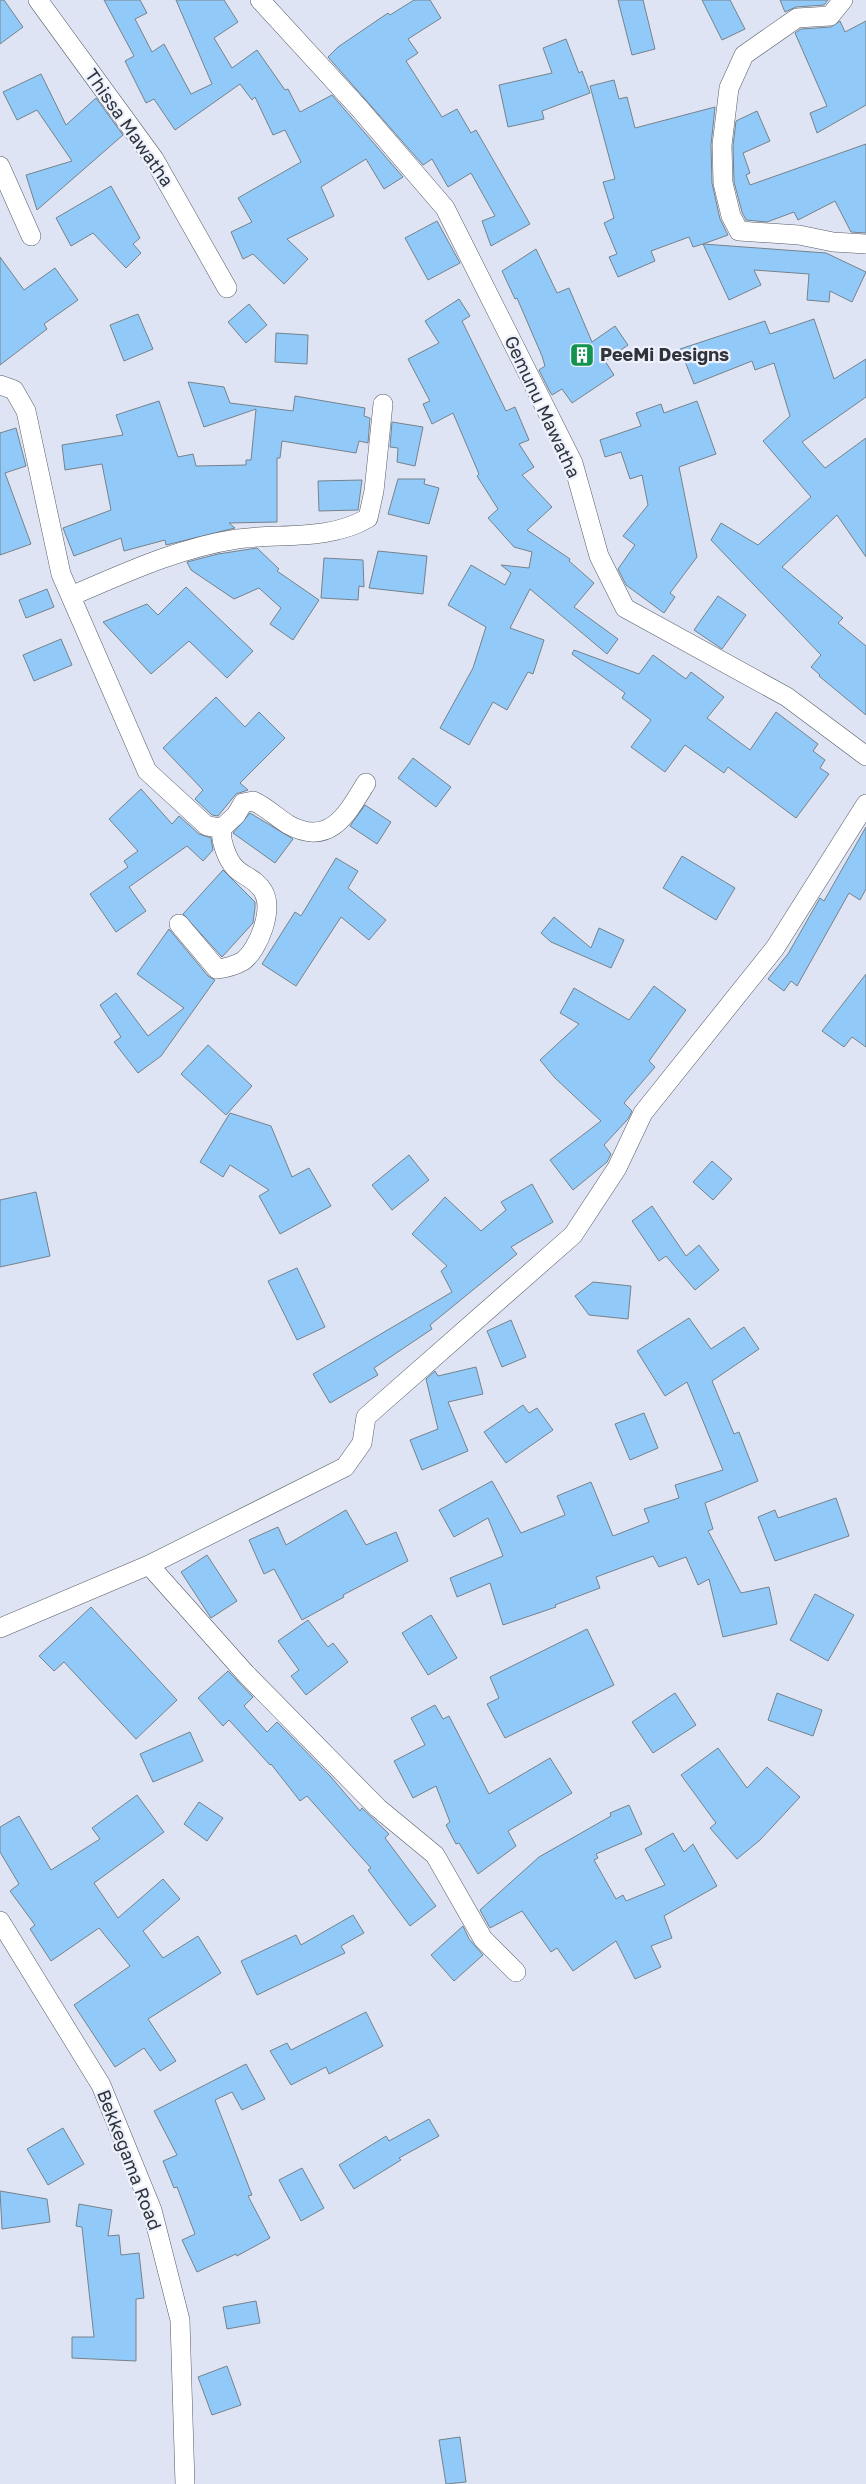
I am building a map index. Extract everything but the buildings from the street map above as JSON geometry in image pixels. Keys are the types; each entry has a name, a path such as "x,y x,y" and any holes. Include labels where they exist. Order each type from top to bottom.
{"street":[{"name":"Thissa Mawatha","path":"38,0 154,159 227,288"},
{"name":"Gemunu Mawatha","path":"260,0 359,108 446,208 573,463 600,556 625,608 787,698 866,756"},
{"path":"843,0 830,16 797,18 744,55 729,88 722,145 723,183 731,216 738,231 799,235 832,242 866,244"},
{"path":"0,166 31,236"},
{"path":"0,385 14,390 26,411 61,574 106,682 147,771 207,826 222,828"},
{"path":"71,596 165,556 190,549 237,539 337,530 368,518 374,491 384,404"},
{"path":"179,924 217,969 232,967 245,960 266,922 268,904 262,891 228,862 220,838 222,828 236,815 243,803 253,801 304,832 321,833 336,825 366,784"},
{"path":"0,1628 149,1565 346,1467 362,1443 366,1417 573,1235 617,1168 643,1113 775,948 866,804"},
{"path":"149,1565 225,1652 266,1695 378,1808 435,1855 483,1939 516,1972"},
{"name":"Bekkegama Road","path":"0,1921 101,2084 152,2210 180,2320 185,2484"}],"place":[{"name":"PeeMi Designs","path":"582,355"}]}
